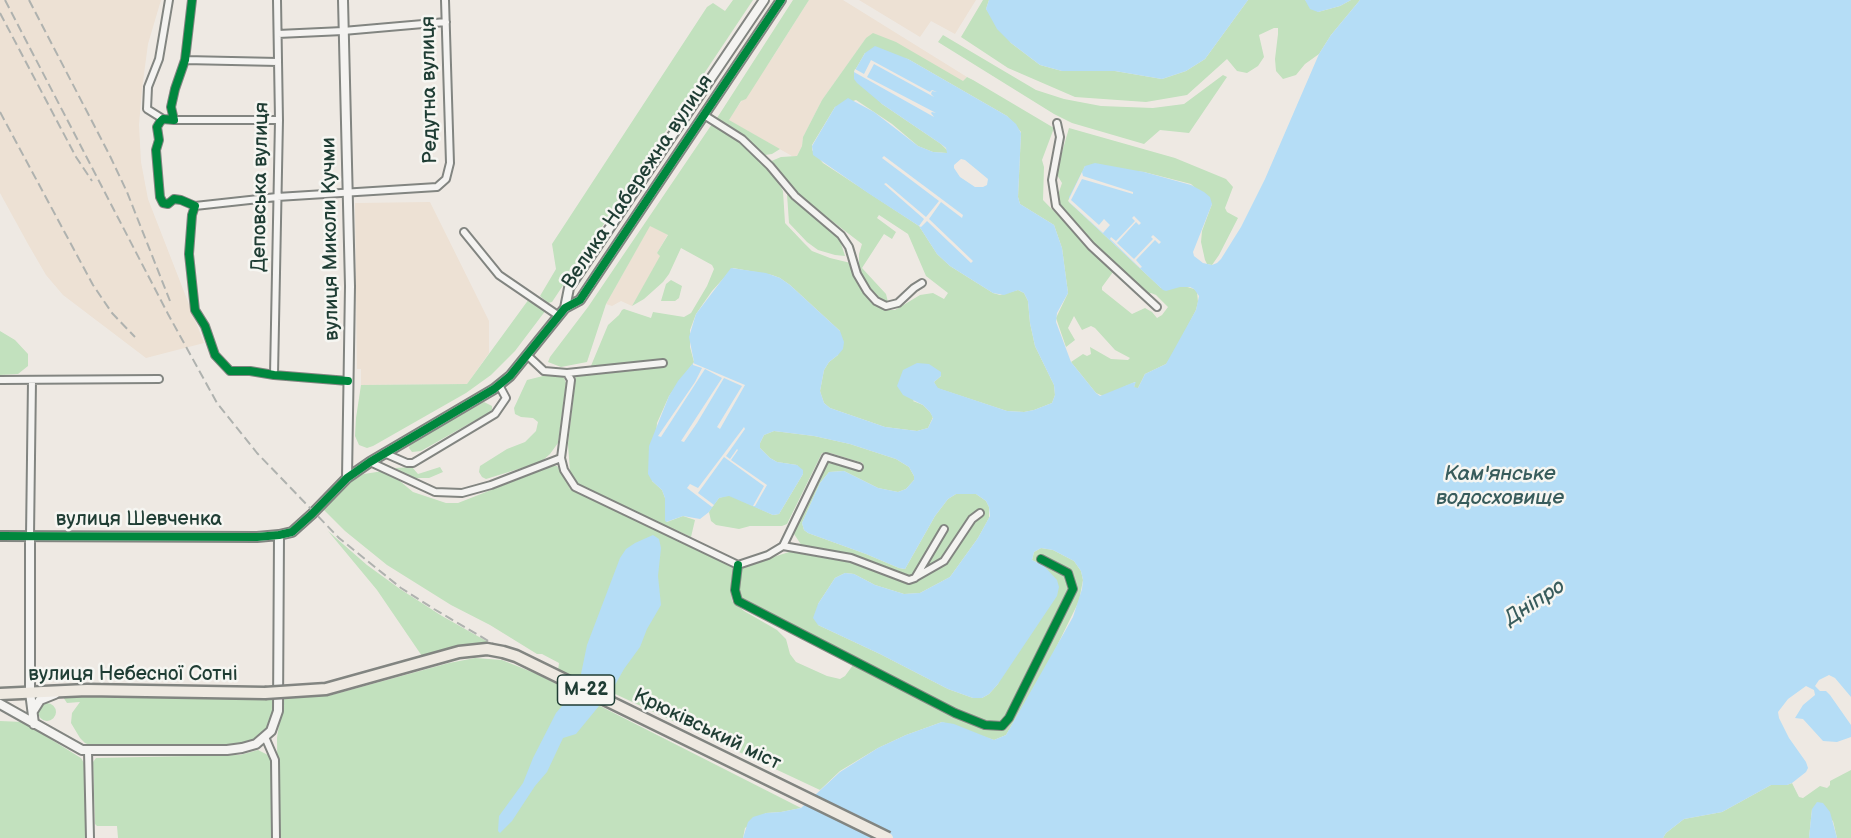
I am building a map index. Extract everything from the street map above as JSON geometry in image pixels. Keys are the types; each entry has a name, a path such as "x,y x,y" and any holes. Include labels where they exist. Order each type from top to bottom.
{"highway":[{"name":"Крюківський міст","path":"265,693 326,689 459,652 487,649 503,652 516,656 888,838"},
{"name":"вулиця Небесної Сотні","path":"0,694 142,690 265,693"}],"street":[{"path":"169,0 159,59 148,87 147,109 163,119 174,120 279,120"},
{"path":"174,120 171,107 185,60 192,0"},
{"name":"Деповська вулиця","path":"274,375 279,120 278,0"},
{"name":"вулиця Миколи Кучми","path":"343,0 348,194 347,478"},
{"name":"Редутна вулиця","path":"348,194 437,187 446,179 450,163 445,0"},
{"name":"Велика Набережна вулиця","path":"565,308 569,288 764,0"},
{"name":"Велика Набережна вулиця","path":"279,536 292,532 347,478 370,462 499,385 510,376 565,308 580,300 781,0"},
{"path":"278,34 446,22"},
{"path":"185,60 278,62"},
{"path":"705,115 742,139 770,166 795,196 841,235 849,247 857,274 876,301 886,306 898,303 922,283"},
{"path":"163,119 157,128 159,140 156,150 160,197 163,203 168,204 174,199 195,206 277,197 348,194"},
{"path":"1057,123 1060,137 1052,180 1056,206 1091,246 1157,307"},
{"path":"195,206 192,215 189,254 195,310 203,322 210,345 222,364 230,371 250,370 274,375 348,381"},
{"path":"464,232 499,275 559,316"},
{"path":"527,355 544,370 567,373 663,363"},
{"path":"567,373 571,380 561,458 564,470 575,487 738,565 768,555 783,546 826,457 860,467"},
{"path":"0,380 159,379"},
{"path":"32,380 30,692 34,724"},
{"path":"384,453 407,463 413,463 434,451 495,414 506,398 499,385"},
{"path":"370,462 435,492 462,493 491,485 561,458"},
{"path":"783,546 851,558 909,580 944,561 972,519 980,513"},
{"path":"915,578 944,529"},
{"name":"вулиця Шевченка","path":"0,536 125,538 279,536"},
{"path":"0,704 78,748 88,751 227,750 250,747 265,737 274,725 278,704 279,536"},
{"path":"738,565 735,590 738,601 955,713 985,726 1002,726 1009,718 1073,589 1068,573 1041,559"},
{"path":"33,713 40,700 64,691"},
{"path":"265,737 275,760 276,838"},
{"path":"88,751 90,838"}],"shaded area":[{"path":"0,0 161,0 148,44 142,89 139,125 141,162 148,199 204,343 146,358 63,295 46,275 0,193"},
{"path":"809,0 843,0 967,77 963,81 866,38 822,100 803,137 797,156 792,156 728,120 771,60"},
{"path":"859,0 976,0 955,34 931,21 920,37"},
{"path":"430,202 489,321 489,353 467,384 361,385 361,369 357,369 355,203"},
{"path":"650,225 668,234 657,253 661,255 646,282 632,306 621,301 612,306 606,304"}],"green space":[{"path":"733,0 753,0 552,302 548,303 540,296 556,269 552,244 707,7 713,3 725,11"},
{"path":"793,0 809,0 746,99 741,101 729,120 780,149 765,155 745,137 717,118"},
{"path":"983,0 989,0 986,9 1011,43 1040,65 1062,71 1115,71 1162,79 1186,71 1205,59 1248,0 1305,0 1318,12 1340,6 1351,0 1360,0 1331,35 1319,54 1305,64 1296,75 1283,79 1276,71 1278,28 1274,28 1259,35 1264,57 1258,66 1247,73 1237,71 1227,59 1187,95 1146,102 1075,97 1008,68 961,37"},
{"path":"873,33 896,42 963,81 967,77 973,80 1054,128 1042,160 1044,167 1043,200 1113,272 1102,290 1132,314 1145,308 1157,318 1168,307 1156,295 1149,294 1126,276 1060,205 1058,195 1062,183 1056,173 1069,128 1175,158 1226,179 1233,187 1225,208 1227,212 1238,218 1212,265 1207,264 1205,260 1201,242 1202,231 1212,204 1191,184 1144,172 1085,166 1069,202 1161,288 1184,286 1197,291 1196,310 1172,356 1166,364 1145,374 1138,388 1134,388 1135,382 1103,396 1096,393 1071,362 1083,354 1087,356 1091,354 1090,347 1111,359 1128,360 1130,358 1115,350 1095,328 1091,326 1082,330 1074,316 1068,328 1075,340 1066,347 1056,318 1068,293 1062,248 1054,225 1020,204 1018,197 1021,132 1007,116 908,59 865,53 854,72 882,104 941,144 948,151 947,153 933,152 918,146 892,124 856,100 835,107 812,145 812,150 823,163 919,226 937,254 950,266 993,293 1000,295 1018,290 1024,293 1028,301 1035,346 1054,385 1055,395 1052,403 1024,412 1007,411 937,388 934,382 941,376 941,372 913,401 923,405 933,417 928,428 917,431 885,427 830,408 824,403 820,391 824,370 829,362 838,355 840,331 780,278 733,268 712,291 696,314 690,330 690,347 694,362 669,396 657,423 652,481 662,490 665,498 665,520 667,522 683,516 695,520 691,537 577,485 570,472 568,444 576,375 588,373 608,325 622,310 651,318 653,312 684,317 691,313 707,286 714,269 712,265 681,248 663,282 644,299 632,306 660,256 657,253 668,235 650,226 606,304 587,362 561,367 548,362 712,124 739,141 757,157 777,181 783,191 785,223 812,251 859,265 862,244 802,198 769,162 781,157 797,156 803,137 822,100 866,38","holes":["879,215 908,234 926,276 948,293 944,299 933,293 920,295 895,310 890,310 886,294 862,268 884,234 892,239 896,232 877,218"]},
{"path":"943,35 1036,90 1064,99 1101,106 1153,108 1184,104 1223,75 1227,77 1189,133 1160,130 1144,144 1072,123 1054,114 938,42"},
{"path":"787,194 838,234 845,256 818,250 789,223"},
{"path":"671,280 682,286 679,298 675,301 661,301 666,284"},
{"path":"529,299 546,310 515,351 491,375 466,393 373,446 367,448 359,445 355,436 361,385 467,384"},
{"path":"0,331 15,340 28,354 28,366 18,374 0,375"},
{"path":"555,373 564,378 566,383 558,443 541,462 486,479 482,477 479,472 480,466 507,449 525,442 536,431 538,422 533,418 515,414 514,408 527,380"},
{"path":"484,402 492,406 492,410 488,413 421,451 412,452 409,448 411,441"},
{"path":"774,431 814,436 850,444 896,459 909,467 914,480 906,489 898,492 878,488 844,471 829,472 820,483 802,523 804,530 808,533 899,568 905,569 935,516 948,499 956,494 965,493 976,494 986,501 989,507 989,518 978,538 950,577 920,593 904,594 875,585 854,574 845,573 835,578 818,604 818,625 948,689 973,698 982,698 998,684 1044,566 1032,560 1034,552 1041,548 1053,550 1074,561 1081,571 1083,580 1079,601 1051,658 1006,735 994,740 942,722 878,748 840,771 820,790 611,692 558,671 559,663 542,654 537,654 490,625 451,605 387,565 345,531 322,508 346,482 364,474 383,471 395,477 413,492 446,503 458,503 557,466 562,471 570,489 668,533 732,567 732,601 744,611 777,630 786,639 790,654 796,662 827,676 840,679 856,661 744,601 738,585 745,566 800,550 802,546 794,530 825,463 842,464 860,470 863,463 830,453 822,453 787,524 782,526 750,526 739,529 716,525 711,521 709,512 712,507 719,498 729,495 773,515 779,514 803,474 797,465 777,462 760,448 764,435"},
{"path":"412,467 418,474 440,467 443,472 429,478 414,478 395,468"},
{"path":"328,531 367,565 400,589 497,647 424,659 377,590"},
{"path":"475,658 502,660 537,674 801,808 766,813 745,828 743,838 278,838 277,738 283,697 328,696"},
{"path":"94,695 273,697 273,709 269,724 263,733 239,745 94,747 80,738 71,723 72,713 80,702 67,703 63,697"},
{"path":"43,703 51,703 56,708 54,719 43,721 38,716 38,708"},
{"path":"0,721 23,722 81,758 84,763 86,838 0,838"},
{"path":"258,750 268,755 273,762 273,838 118,838 117,826 97,826 95,824 93,762 96,758 240,755"},
{"path":"1851,770 1851,838 1837,838 1833,821 1812,809 1809,838 1663,838 1684,819 1722,812 1771,785 1792,783 1799,797 1803,798 1820,786 1827,788 1830,781"}],"water":[{"path":"989,0 1248,0 1205,59 1186,71 1162,79 1115,71 1062,71 1040,65 997,29 986,9"},
{"path":"1305,0 1351,0 1340,6 1318,12 1310,9"},
{"name":"Кам'янське водосховище","path":"1360,0 1851,0 1851,697 1835,678 1829,675 1819,680 1815,686 1830,695 1851,725 1851,737 1837,742 1823,741 1803,719 1795,718 1803,705 1815,695 1814,690 1806,686 1788,699 1778,712 1789,738 1806,762 1808,768 1806,772 1792,783 1771,785 1722,812 1684,819 1663,838 743,838 748,822 753,817 801,808 840,772 878,748 906,735 942,722 954,724 994,740 1006,735 1073,617 1082,589 1081,571 1074,561 1053,550 1041,548 1034,552 1032,560 1044,566 1057,580 1059,587 1057,596 998,684 982,698 973,698 948,689 818,625 813,618 818,604 835,578 845,573 854,574 875,585 904,594 920,593 950,577 978,538 990,516 986,501 976,494 956,494 948,499 935,516 905,569 899,568 808,533 804,530 802,523 820,483 829,472 844,471 878,488 898,492 906,489 914,480 909,467 896,459 850,444 814,436 774,431 764,435 760,448 777,462 797,465 803,470 803,474 779,514 773,515 729,496 719,498 709,512 700,519 683,516 666,522 665,520 665,498 662,490 648,474 649,446 669,396 694,362 689,337 696,314 731,268 766,273 780,278 840,331 844,342 843,349 824,370 820,391 824,403 830,408 885,427 917,431 928,428 933,418 930,412 923,405 903,395 897,386 903,370 917,363 929,364 941,372 941,376 934,382 938,388 1007,411 1024,412 1052,403 1055,395 1054,385 1035,346 1028,301 1024,293 1018,290 1004,295 993,293 950,266 937,254 919,226 813,155 812,146 835,107 848,98 874,112 918,146 933,152 947,153 946,148 941,144 882,104 857,83 854,79 854,72 865,53 875,46 908,59 1007,116 1016,124 1021,133 1018,197 1020,204 1054,225 1062,248 1068,293 1057,313 1056,322 1071,362 1100,396 1136,382 1134,387 1138,388 1145,374 1166,364 1196,310 1199,296 1190,287 1163,290 1069,202 1069,197 1085,166 1095,163 1144,172 1191,185 1204,192 1210,197 1212,204 1193,252 1194,256 1203,263 1212,265 1217,263 1241,227 1265,179 1319,54 1331,35","holes":["961,159 988,179 987,185 975,187 960,177 954,165"]},
{"path":"653,535 659,539 661,548 658,576 661,605 640,647 611,692 584,683 581,674 587,645 620,558 626,549"},
{"path":"579,695 599,706 576,734 563,738 547,772 512,821 500,833 498,831 499,816 523,783 556,713 569,698"},
{"path":"1817,802 1823,803 1830,812 1837,838 1809,838 1812,809"}],"pier":[{"path":"871,60 930,92 932,90 937,92 932,91 931,94 934,97 874,64 867,77 936,113 931,113 934,117 854,72 855,69 864,74"},
{"path":"884,156 963,215 962,218 941,202 929,219 973,261 971,263 927,221 921,227 919,226 924,219 884,184 886,183 926,217 939,201 882,158"},
{"path":"1082,172 1083,176 1133,192 1133,194 1082,179 1071,200 1099,225 1104,219 1110,225 1103,233 1068,201"},
{"path":"1134,216 1141,223 1139,225 1136,222 1117,243 1134,259 1153,239 1151,237 1153,235 1161,242 1159,244 1155,240 1136,260 1142,267 1140,268 1110,239 1111,237 1116,241 1135,221 1132,218"},
{"path":"693,363 745,385 720,429 717,427 742,386 724,378 697,423 684,442 681,441 722,378 705,369 661,437 658,436 702,368"},
{"path":"744,427 745,429 726,456 730,459 737,449 731,460 767,485 753,506 764,486 724,457 698,493 714,505 712,507 687,488 690,484 698,488"}],"railway":[{"path":"5,0 168,314 217,403 257,453 339,538 401,588 502,649 890,838"},
{"path":"29,0 127,192 170,301"},
{"path":"0,13 76,157 92,181"},
{"path":"0,112 93,285 112,313 135,337"}],"cycle path":[{"path":"192,0 185,60 171,107 174,120 163,119 160,122 157,127 159,140 156,150 160,197 163,203 168,204 174,199 195,206 192,215 189,254 195,310 205,326 215,355 230,371 348,381"},
{"path":"0,536 257,537 292,532 347,478 494,389 510,376 565,308 580,300 781,0"},
{"path":"738,565 735,590 738,601 955,713 985,725 1002,726 1009,718 1073,589 1068,573 1041,559"}],"water label":[{"name":"Дніпро","path":"1535,603"}]}
